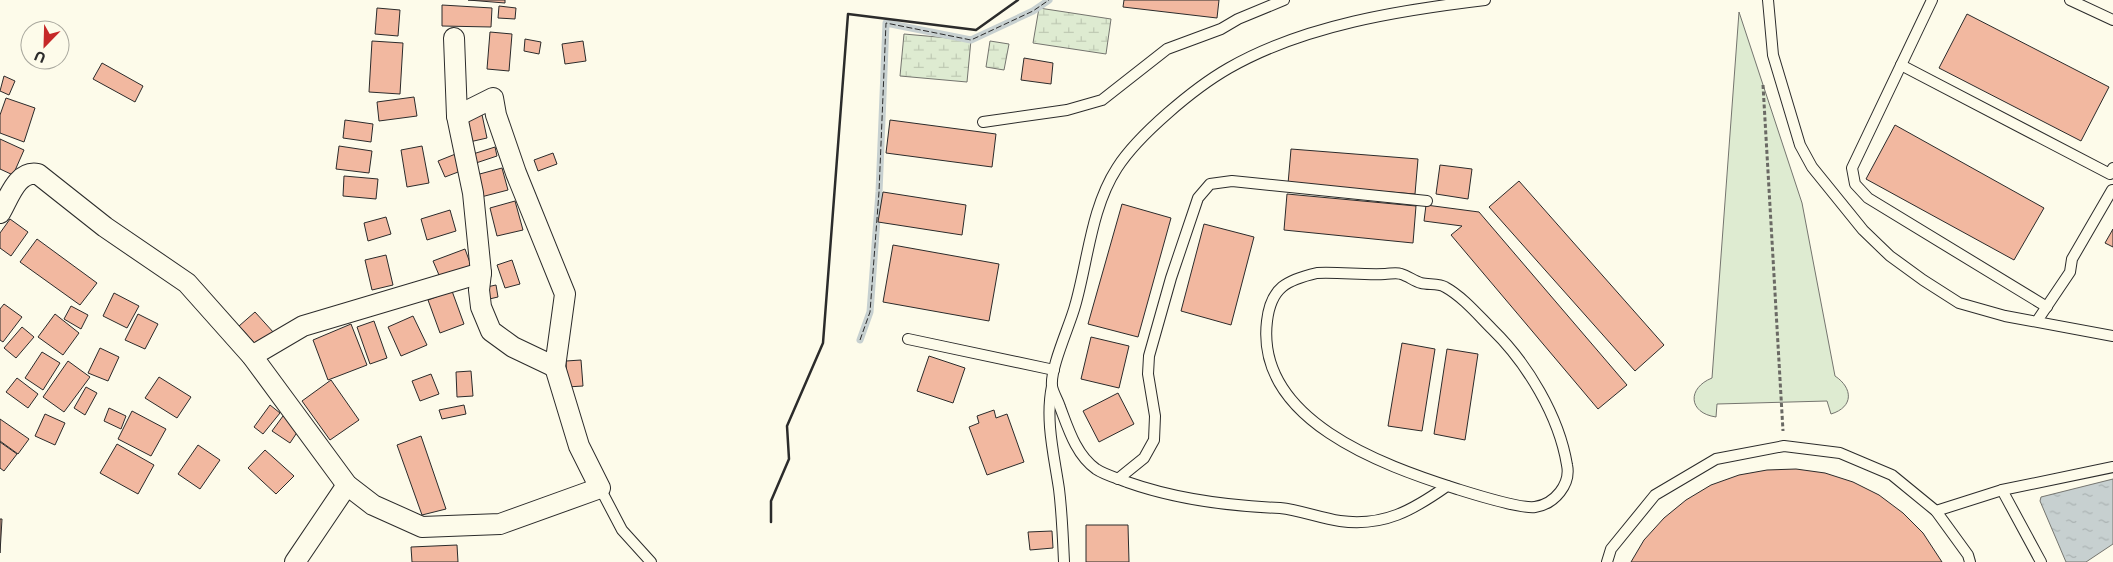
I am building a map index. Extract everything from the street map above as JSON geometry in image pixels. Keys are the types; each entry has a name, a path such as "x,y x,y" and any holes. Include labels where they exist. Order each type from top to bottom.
{"street":[{"path":"454,38 457,116 473,193 481,273 479,290 481,308 491,331 513,348 555,367"},
{"path":"0,213 20,178 31,173 38,174 105,227 187,283 252,356 347,485 373,505 422,527 500,524 600,488 578,446 555,367 565,294 516,173 496,115 493,98 457,116"},
{"path":"252,356 303,326 481,273"},
{"path":"295,562 347,485"}],"lane":[{"path":"983,122 1067,110 1102,100 1167,48 1221,29 1238,19 1284,0"},
{"path":"1064,562 1061,502 1050,426 1049,402 1054,370 1075,306 1093,230 1106,190 1116,169 1134,145 1193,94 1228,69 1264,51 1318,32 1371,17 1450,2 1485,0"},
{"path":"1768,0 1773,55 1800,145 1812,167 1863,230 1890,256 1959,303 1971,308 2113,336"},
{"path":"1932,0 1852,168 1855,184 1868,198 2047,308"},
{"path":"2070,0 2113,20"},
{"path":"1901,65 2110,174 2113,168"},
{"path":"1118,479 1144,458 1154,440 1155,416 1148,374 1149,356 1198,198 1210,184 1232,181 1427,201"},
{"path":"2037,321 2070,272 2072,259 2112,190"},
{"path":"1317,273 1399,273 1420,282 1443,285 1486,323 1508,346 1537,386 1546,405 1566,456 1567,482 1562,490 1550,501 1534,507 1498,500 1447,486 1375,459 1345,443 1314,423 1290,396 1275,374 1266,349 1268,313 1272,300 1280,288 1294,278 1317,273"},
{"path":"908,339 1054,370"},
{"path":"1052,385 1075,442 1084,457 1096,469 1146,489 1241,507 1285,509 1339,521 1364,522 1384,520 1417,507 1447,486"},
{"path":"1607,562 1611,549 1655,495 1716,459 1784,446 1840,453 1892,475 1936,511 1968,555 1970,562"},
{"path":"1936,511 2002,490 2113,467"},
{"path":"600,488 622,530 651,562"},
{"path":"2002,490 2040,562"}],"path":[{"path":"1763,79 1784,446"}],"green space":[{"path":"1039,8 1111,19 1106,54 1033,43"},
{"path":"1739,12 1802,203 1835,376 1848,391 1847,402 1844,407 1831,414 1827,401 1717,404 1716,417 1700,411 1694,400 1698,388 1712,378"},
{"path":"904,34 971,40 967,82 900,76"},
{"path":"990,41 1009,44 1004,70 986,67"}],"water":[{"path":"2113,479 2113,544 2086,562 2066,562 2040,501 2041,497"}],"building":[{"path":"468,0 505,0 505,3"},
{"path":"1124,0 1219,0 1217,18 1123,7"},
{"path":"442,5 492,8 491,27 442,26"},
{"path":"499,6 516,8 515,19 498,18"},
{"path":"377,8 400,10 398,36 375,34"},
{"path":"1967,14 2109,87 2081,141 1939,68"},
{"path":"490,32 512,34 509,71 487,69"},
{"path":"525,39 541,42 539,54 524,51"},
{"path":"372,41 403,43 400,94 369,92"},
{"path":"583,41 586,61 565,64 562,44"},
{"path":"1024,58 1053,63 1051,84 1021,80"},
{"path":"102,63 143,86 135,102 93,79"},
{"path":"4,76 15,81 9,95 0,91"},
{"path":"414,97 417,116 379,121 377,102"},
{"path":"6,98 35,108 24,142 0,133 0,115"},
{"path":"481,110 487,138 465,143 459,115"},
{"path":"345,120 373,124 371,142 343,138"},
{"path":"890,120 996,134 992,167 886,153"},
{"path":"1895,125 2044,208 2014,260 1866,179"},
{"path":"0,139 24,150 13,175 0,169"},
{"path":"339,146 372,151 369,173 336,169"},
{"path":"422,146 429,183 407,187 401,150"},
{"path":"495,147 497,156 476,163 473,154"},
{"path":"1291,149 1418,159 1415,194 1288,184"},
{"path":"458,153 466,169 445,177 438,161"},
{"path":"553,153 557,164 538,171 534,160"},
{"path":"1440,165 1472,169 1468,199 1436,194"},
{"path":"502,168 508,190 481,197 476,175"},
{"path":"344,176 378,179 376,199 343,196"},
{"path":"1519,181 1664,345 1635,371 1489,207"},
{"path":"883,192 966,205 962,235 878,222"},
{"path":"1287,194 1416,206 1413,243 1284,230"},
{"path":"515,201 523,230 497,236 490,208"},
{"path":"1122,204 1171,218 1138,337 1088,324"},
{"path":"1426,205 1479,212 1627,385 1598,409 1451,235 1462,226 1424,221"},
{"path":"450,210 456,231 427,240 421,219"},
{"path":"386,217 391,234 368,241 364,223"},
{"path":"10,219 28,232 11,256 0,248 0,233"},
{"path":"1204,224 1254,237 1231,325 1181,311"},
{"path":"2113,229 2113,247 2105,243"},
{"path":"37,239 97,283 80,305 20,262"},
{"path":"893,245 999,264 989,321 883,302"},
{"path":"465,249 473,271 442,282 433,261"},
{"path":"386,255 393,285 372,290 365,260"},
{"path":"512,260 520,284 505,288 497,265"},
{"path":"496,285 498,297 485,300 482,288"},
{"path":"452,291 464,324 440,333 428,300"},
{"path":"114,293 139,306 127,328 103,316"},
{"path":"4,304 22,317 3,342 0,340 0,309"},
{"path":"71,306 88,315 81,329 64,319"},
{"path":"255,312 274,333 258,347 239,326"},
{"path":"55,314 79,333 63,355 38,337"},
{"path":"138,314 158,324 145,349 125,340"},
{"path":"413,316 427,345 401,356 388,327"},
{"path":"374,321 387,358 370,364 357,327"},
{"path":"351,324 367,365 328,380 313,340"},
{"path":"22,327 34,337 16,358 4,348"},
{"path":"1091,337 1129,346 1119,388 1081,379"},
{"path":"1402,343 1435,349 1422,431 1388,426"},
{"path":"100,348 119,357 108,381 88,373"},
{"path":"1447,349 1478,354 1465,440 1434,434"},
{"path":"42,352 60,363 43,390 25,378"},
{"path":"929,356 965,368 953,403 917,391"},
{"path":"581,360 583,386 567,387 566,361"},
{"path":"68,361 90,377 64,412 43,397"},
{"path":"471,371 473,396 457,397 456,372"},
{"path":"431,374 439,394 420,401 412,381"},
{"path":"159,377 191,397 177,418 145,398"},
{"path":"17,378 38,394 28,408 6,392"},
{"path":"331,380 359,420 330,440 302,401"},
{"path":"86,387 97,393 85,415 74,408"},
{"path":"1118,393 1134,424 1099,442 1083,411"},
{"path":"270,405 280,413 263,434 254,427"},
{"path":"464,405 466,414 442,419 439,410"},
{"path":"109,408 126,416 121,429 104,421"},
{"path":"994,410 996,418 1007,414 1024,462 987,475 969,427 979,423 977,416"},
{"path":"132,411 166,429 151,456 118,439"},
{"path":"45,414 65,423 55,445 35,436"},
{"path":"283,416 300,428 290,443 272,431"},
{"path":"0,419 29,439 18,454 0,441"},
{"path":"421,436 446,509 422,515 397,445"},
{"path":"0,442 17,454 4,471 0,468"},
{"path":"117,444 154,465 138,494 100,473"},
{"path":"198,445 220,460 200,489 178,474"},
{"path":"265,450 294,476 276,494 248,468"},
{"path":"1796,469 1825,473 1853,482 1879,495 1903,513 1923,533 1942,562 1631,562 1644,540 1664,518 1686,500 1711,485 1739,475 1767,470"},
{"path":"0,519 2,519 0,553"},
{"path":"1086,525 1128,525 1129,562 1086,562"},
{"path":"1052,531 1053,548 1030,550 1028,532"},
{"path":"457,545 458,562 412,562 411,547"}],"waterway":[{"path":"860,340 870,312 879,192 886,23 971,40 1033,11 1049,0"}],"fence":[{"path":"860,340 870,312 879,192 886,23 971,40 1033,11 1049,0"}],"wall":[{"path":"771,522 771,501 789,459 787,426 823,343 848,14 976,30 1018,0"}]}
